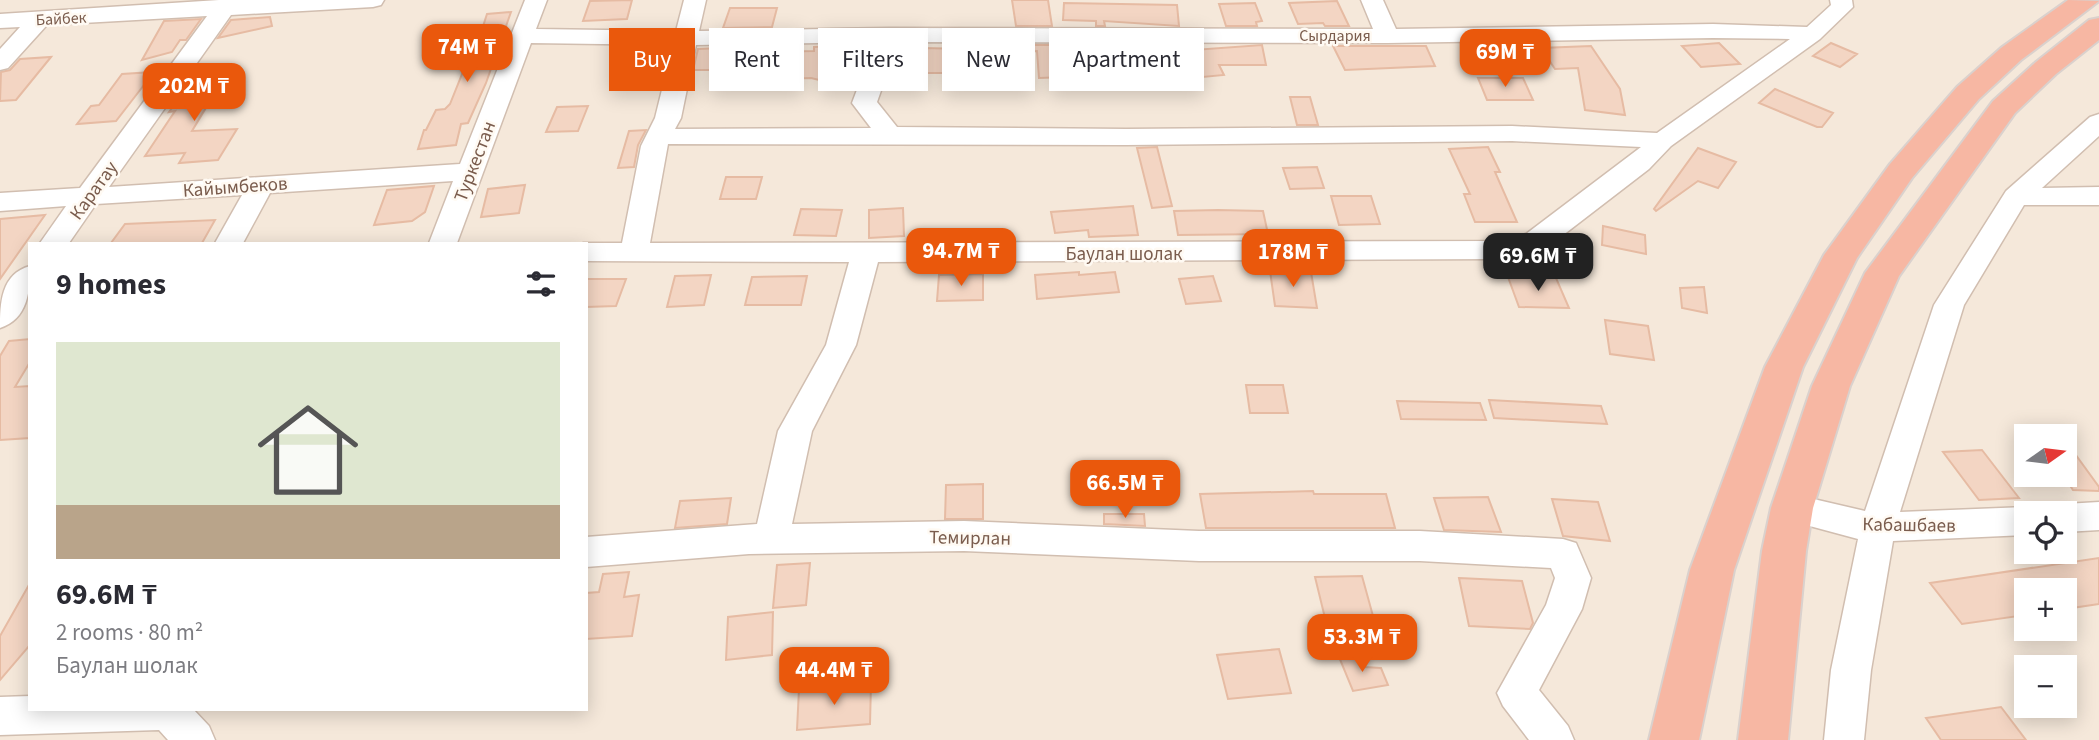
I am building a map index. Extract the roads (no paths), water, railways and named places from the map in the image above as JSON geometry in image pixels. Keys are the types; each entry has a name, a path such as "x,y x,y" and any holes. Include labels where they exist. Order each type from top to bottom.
{"highway":[{"path":"1674,740 1716,557 1784,367 1841,255 1901,171 1968,93 2011,54 2086,0"},
{"path":"1763,740 1784,551 1792,508 1830,386 1883,273 2004,107 2046,68 2099,26"}],"street":[{"name":"Байбек","path":"0,21 227,4 373,0"},
{"name":"Туркестан","path":"443,242 536,0"},
{"path":"689,28 695,0"},
{"path":"1372,0 1387,36"},
{"path":"659,135 721,138 890,135 1109,137 1490,134 1617,136 1662,141 1812,34 1842,7 1841,0"},
{"name":"Каратау","path":"55,242 227,4"},
{"path":"0,63 40,19"},
{"name":"Сырдария","path":"928,35 1387,36 1713,31 1812,34"},
{"name":"Сырдария","path":"522,36 609,37"},
{"name":"Сырдария","path":"695,38 818,36"},
{"path":"634,252 654,146 668,118 674,91"},
{"path":"868,91 864,103 890,135"},
{"path":"1844,740 1851,670 1878,526 1949,305 2016,197 2099,122"},
{"name":"Баулан шолак","path":"588,252 1496,250 1535,242 1640,163 1662,141"},
{"name":"Кайымбеков","path":"0,202 469,172"},
{"path":"230,242 262,184"},
{"path":"2016,197 2099,196"},
{"path":"771,540 794,431 841,345 866,252"},
{"path":"0,317 28,279"},
{"name":"Кабашбаев","path":"1792,508 1866,526 1923,527 2014,522"},
{"path":"2077,517 2099,516"},
{"name":"Темирлан","path":"588,552 771,540 964,536 1199,546 1420,546 1563,554 1573,578 1563,609 1517,693 1555,740"},
{"path":"0,716 141,711"},
{"path":"170,711 195,740"}]}
